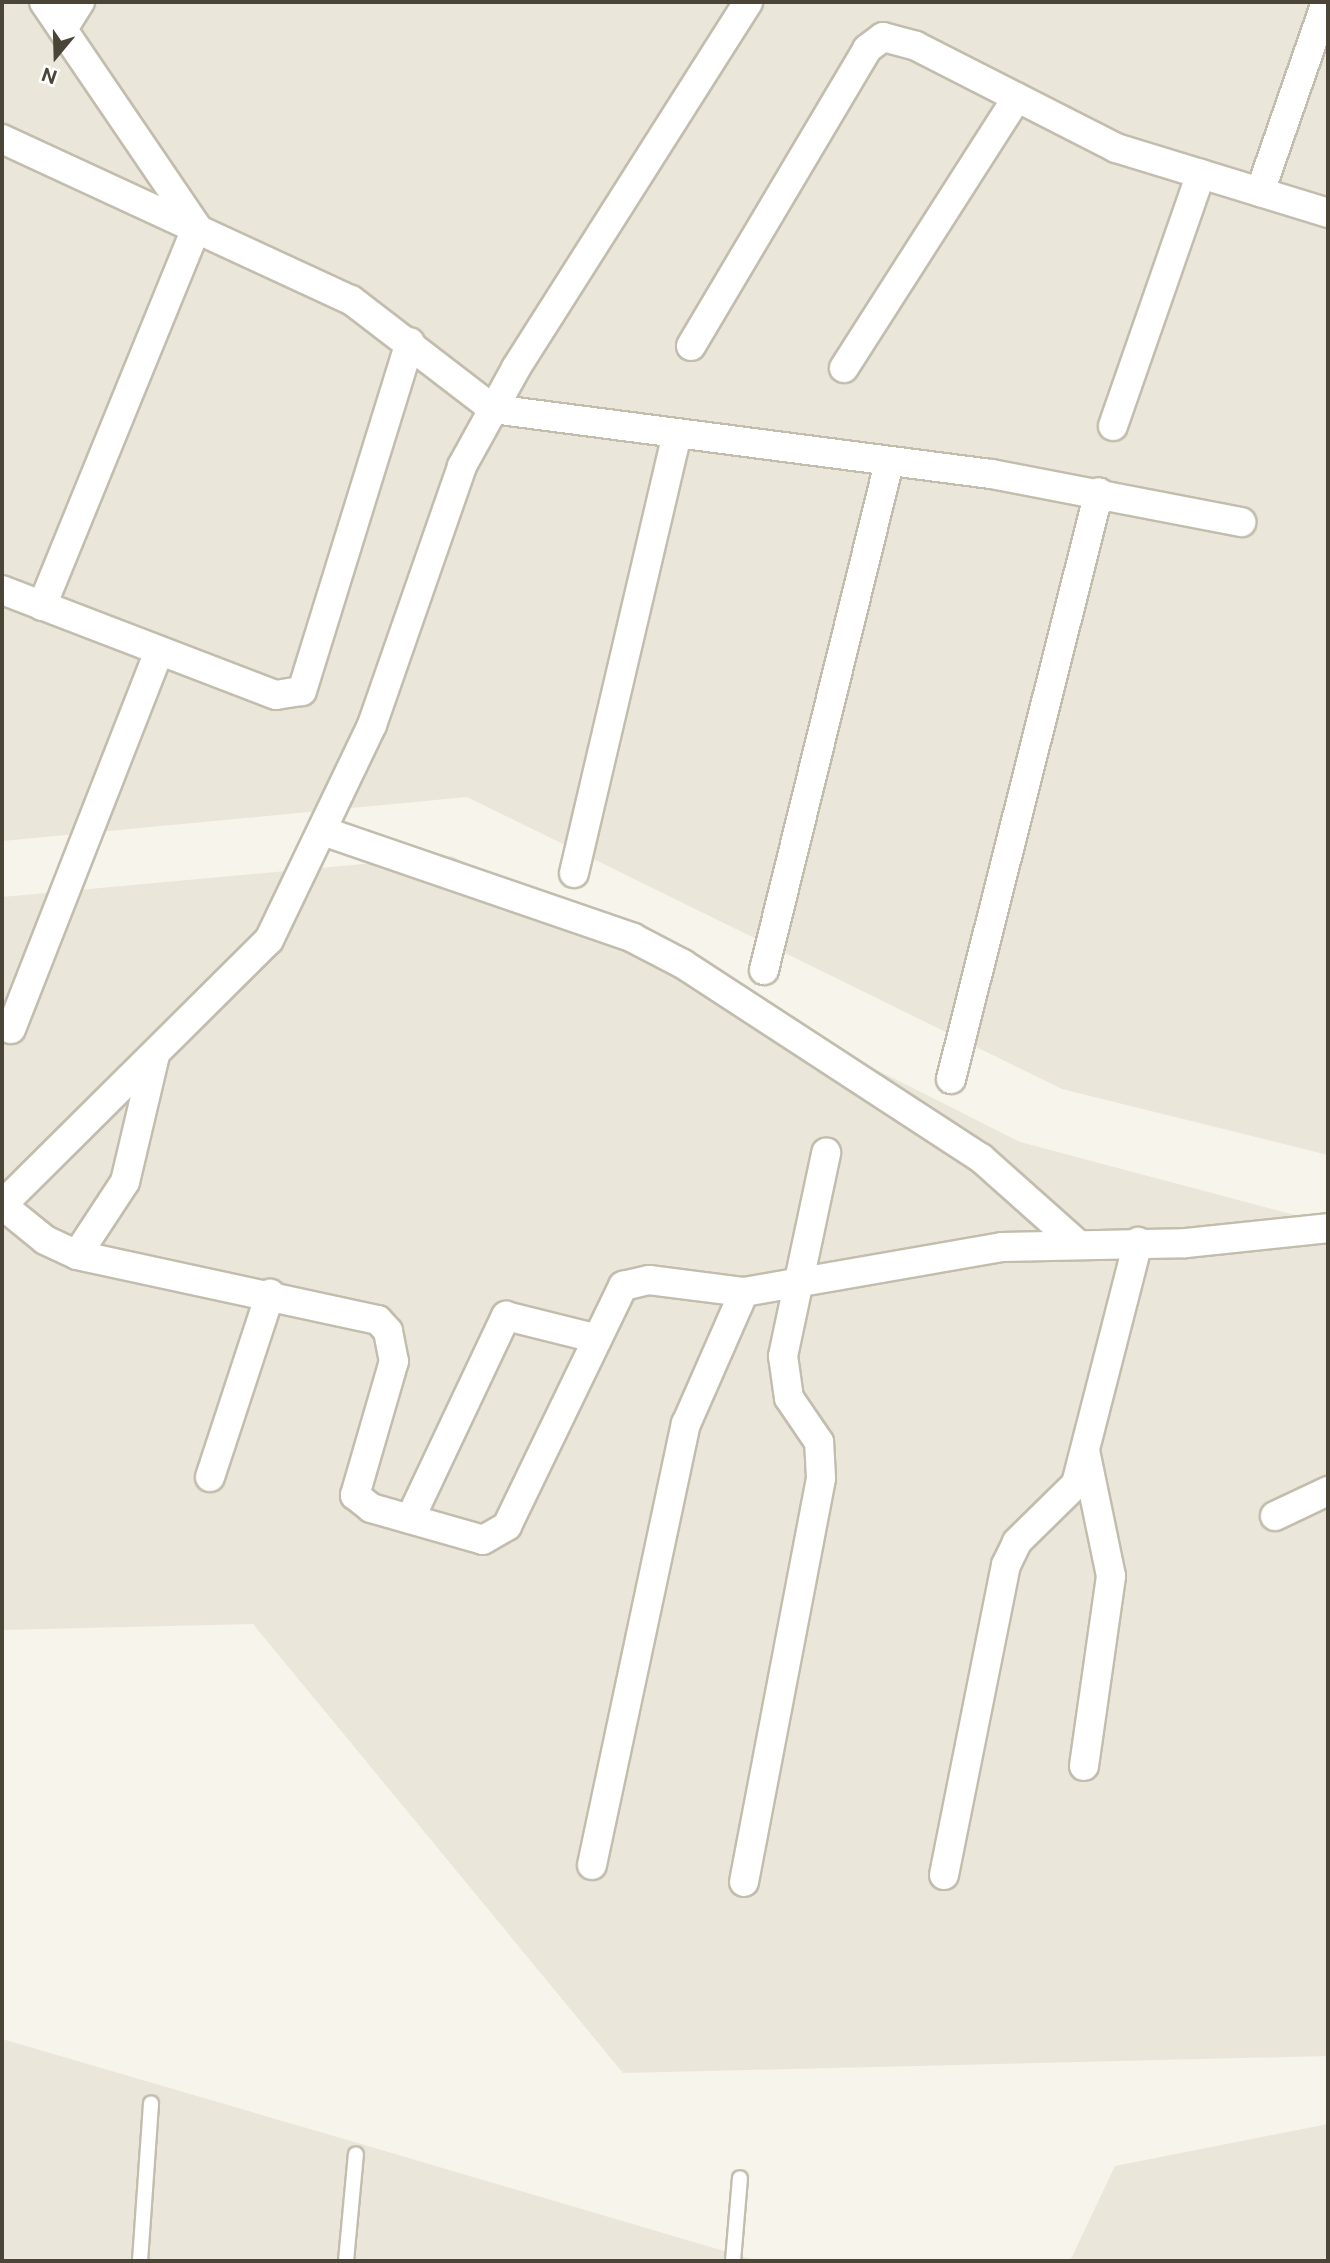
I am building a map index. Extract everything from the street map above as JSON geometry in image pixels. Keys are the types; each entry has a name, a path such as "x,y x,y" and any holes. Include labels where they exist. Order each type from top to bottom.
{"street":[{"path":"44,2 197,227"},
{"path":"63,29 80,2"},
{"path":"748,2 494,409 462,466 372,725 269,940 155,1055 31,1169 2,1205 45,1240 77,1255 366,1312 388,1331 394,1361 355,1495 371,1508 483,1540 499,1535 614,1297 634,1282 744,1292 797,1281 1074,1241 1138,1242 1328,1228"},
{"path":"1260,192 1326,2"},
{"path":"691,346 867,48 883,37 900,39 1116,148 1328,213"},
{"path":"844,368 1017,98"},
{"path":"2,139 351,300 410,342 494,409 1099,492 1241,522"},
{"path":"1113,426 1201,174"},
{"path":"42,606 197,227"},
{"path":"2,590 276,695 302,691 410,342"},
{"path":"575,873 677,433"},
{"path":"764,970 889,463"},
{"path":"951,1079 1099,492"},
{"path":"11,1029 159,651"},
{"path":"323,831 633,939 683,964 981,1158 1074,1241"},
{"path":"77,1255 125,1182 155,1055"},
{"path":"744,1882 821,1478 819,1442 784,1380 797,1281 826,1153"},
{"path":"944,1874 1006,1564 1017,1542 1076,1484 1138,1242"},
{"path":"593,1864 686,1424 744,1292"},
{"path":"210,1477 270,1294"},
{"path":"410,1519 506,1316 594,1338"},
{"path":"1084,1766 1111,1576 1085,1450"},
{"path":"1275,1516 1328,1491"}],"lane":[{"path":"140,2261 151,2103"},
{"path":"346,2261 356,2154"},
{"path":"733,2261 740,2178"}],"shaded area":[{"path":"2,2 1328,2 1328,1155 1062,1089 467,797 2,841"},
{"path":"452,856 1020,1142 1328,1224 1328,2056 623,2073 253,1624 2,1630 2,897"},
{"path":"2,2039 351,2141 758,2261 2,2261"},
{"path":"1328,2124 1328,2261 1070,2261 1115,2166"}]}
